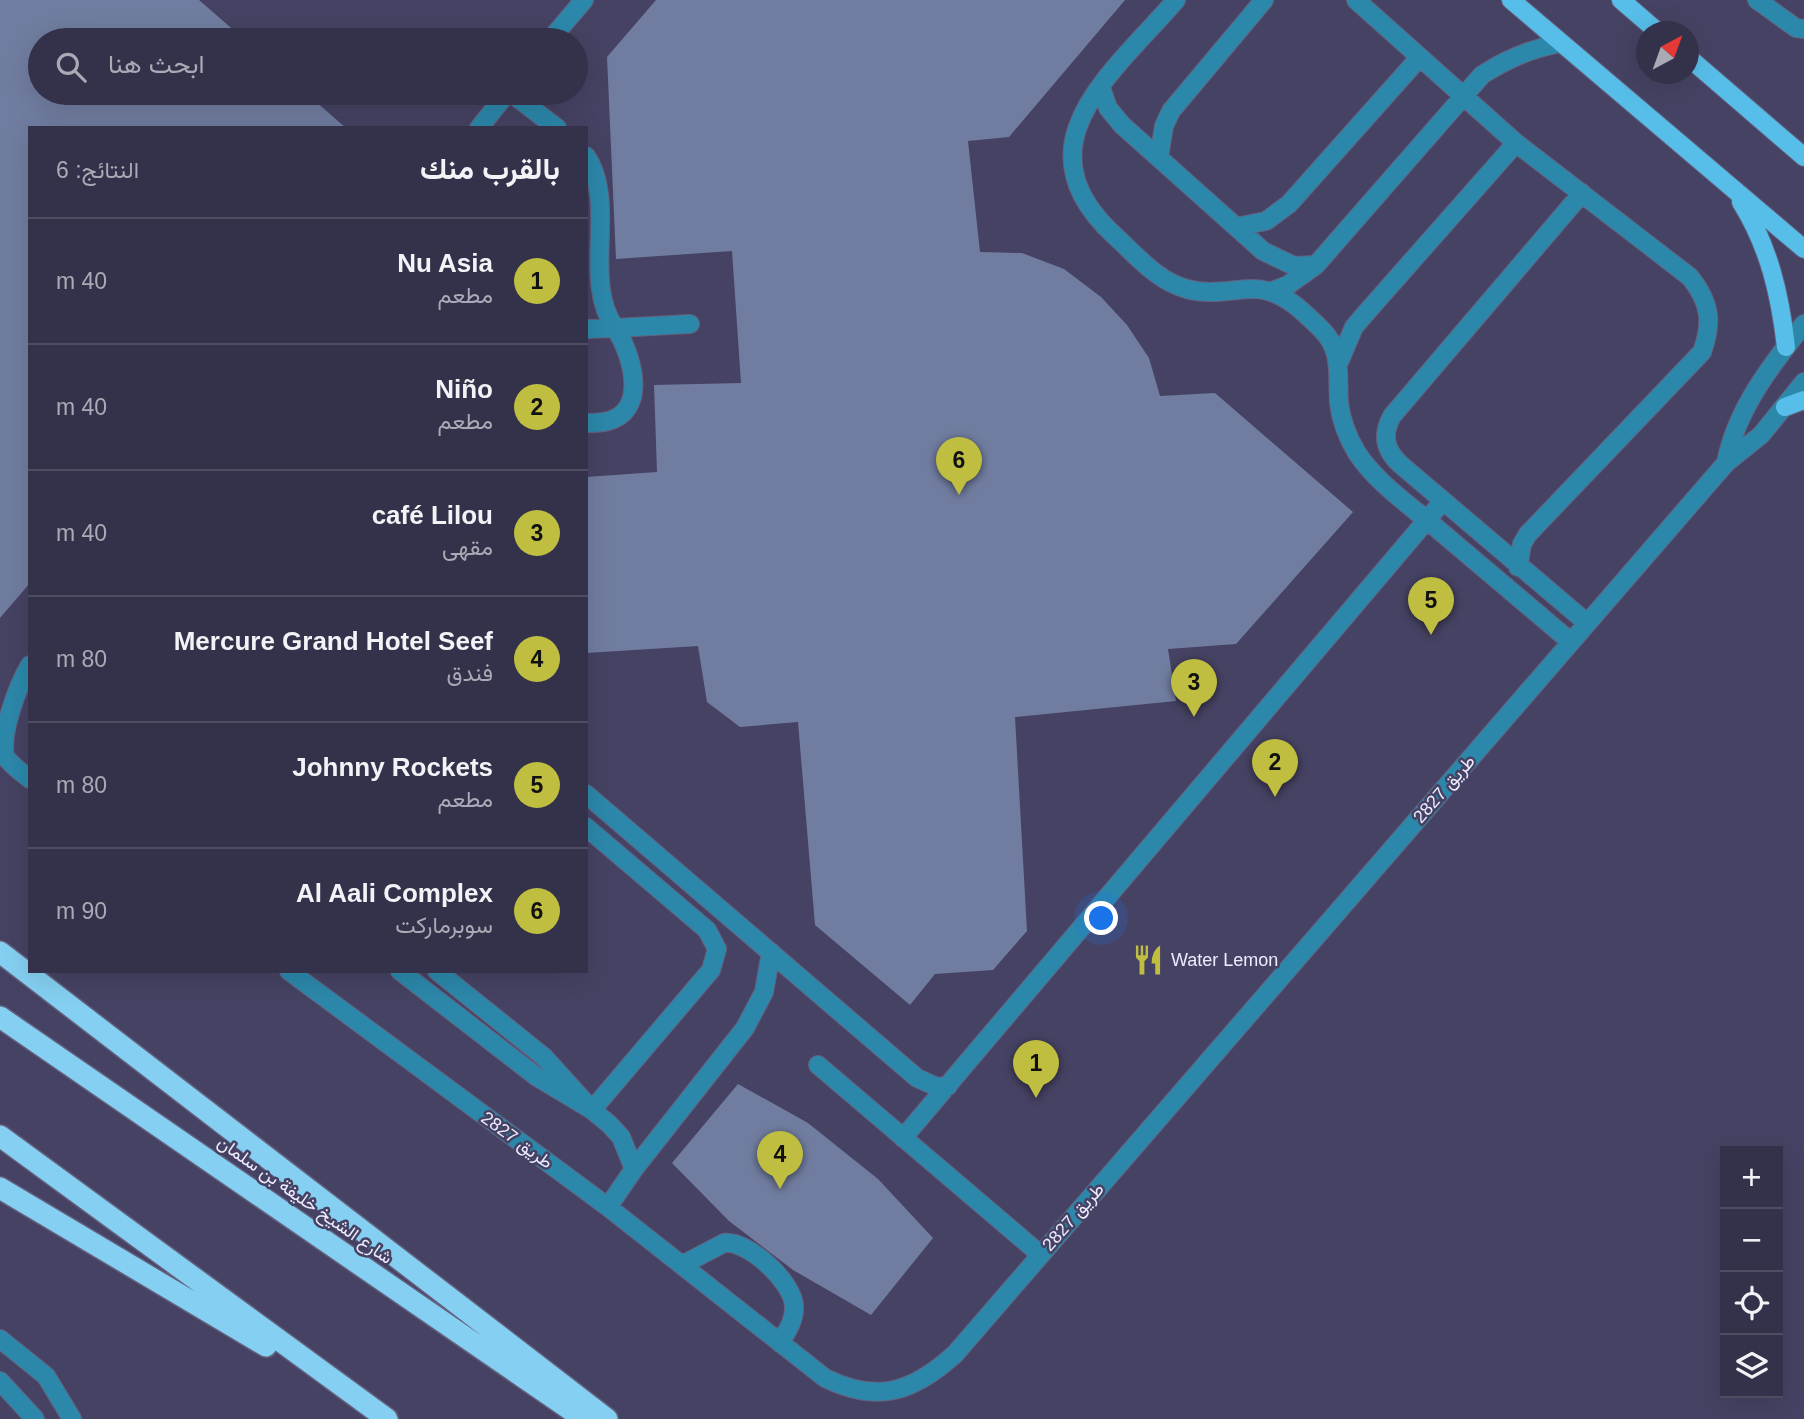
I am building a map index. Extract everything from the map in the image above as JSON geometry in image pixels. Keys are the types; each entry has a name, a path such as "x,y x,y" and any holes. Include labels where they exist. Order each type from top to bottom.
{"highway":[{"path":"0,952 607,1419"},
{"name":"شارع الشيخ خليفة بن سلمان","path":"0,1017 584,1419"},
{"path":"0,1136 381,1414"},
{"path":"0,1188 381,1414"}],"main road":[{"path":"1511,0 1804,248"},
{"path":"1621,0 1645,21"},
{"path":"1699,66 1804,157"},
{"path":"1730,184 1753,221 1770,261 1781,303 1786,346"},
{"path":"1785,407 1804,400"}],"street":[{"path":"560,28 584,0"},
{"path":"1175,0 1082,111 1074,140 1073,177 1088,210 1154,273 1169,282 1203,292 1249,289 1272,291 1288,285 1316,265 1482,75 1532,48 1560,43"},
{"path":"1159,158 1164,126 1171,111 1264,0"},
{"path":"1356,0 1516,143 1690,277 1703,293 1710,312 1709,333 1702,352 1528,534 1522,544 1518,567"},
{"path":"1757,0 1796,28 1804,29"},
{"path":"1236,227 1266,221 1289,204 1420,57"},
{"path":"1101,88 1114,117 1272,258 1294,266 1316,265"},
{"path":"480,126 498,105"},
{"path":"526,105 555,126"},
{"path":"1339,362 1354,327 1516,143"},
{"path":"588,162 597,191 603,300 626,345 633,394 630,404 614,420 588,423"},
{"path":"1582,193 1387,426 1386,447 1392,456 1518,567 1587,623"},
{"path":"1272,291 1296,306 1330,338 1339,362 1339,405 1357,452 1378,478 1571,642"},
{"path":"588,329 690,324"},
{"name":"طريق 2827","path":"1726,463 1730,440 1739,418 1786,346 1804,324"},
{"name":"طريق 2827","path":"292,973 608,1207 825,1378 864,1392 904,1388 923,1380 955,1354 1726,463 1761,435 1804,382"},
{"path":"903,1138 1443,501"},
{"path":"28,669 14,696 0,738 5,756 28,777"},
{"path":"588,796 916,1078 937,1087 948,1086"},
{"path":"592,1110 716,960 714,939 591,831 612,816"},
{"path":"658,888 674,869"},
{"path":"608,1207 634,1169 756,1011 769,973 771,952"},
{"path":"403,973 537,1077 592,1110"},
{"path":"439,973 526,1041 561,1074 592,1110 621,1137 634,1169"},
{"path":"449,1009 463,992"},
{"path":"512,1058 526,1041"},
{"path":"818,1065 1041,1255"},
{"path":"682,1265 724,1243 732,1242 746,1248 778,1275 792,1294 793,1317 780,1343"},
{"path":"0,1339 46,1377 72,1419"},
{"path":"0,1381 35,1419"}],"building":[{"path":"0,0 199,0 231,28 28,28 28,105 320,105 344,126 28,126 28,585 0,618"},
{"path":"656,0 1125,0 1009,137 968,141 980,252 1022,253 1064,269 1101,297 1127,325 1149,358 1160,396 1215,393 1353,512 1236,644 1168,649 1176,701 1015,717 1027,931 993,970 935,974 910,1005 815,925 798,722 740,727 707,702 698,646 588,653 588,477 657,472 654,385 741,383 732,251 616,259 607,57"},
{"path":"738,1084 808,1123 878,1179 933,1238 871,1315 793,1270 729,1221 672,1163"}],"place":[{"name":"Al Aali Complex","path":"959,495"},
{"name":"Johnny Rockets","path":"1431,635"},
{"name":"café Lilou","path":"1194,717"},
{"name":"Niño","path":"1275,797"},
{"name":"Water Lemon","path":"1148,960"},
{"name":"Nu Asia","path":"1036,1098"},
{"name":"Mercure Grand Hotel Seef","path":"780,1189"}]}
